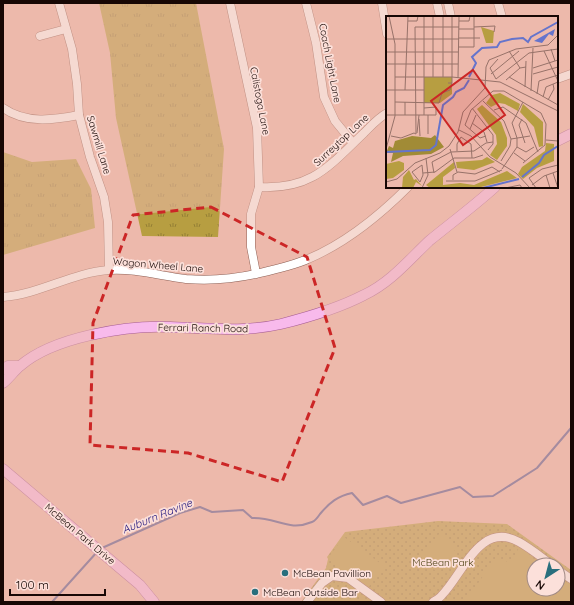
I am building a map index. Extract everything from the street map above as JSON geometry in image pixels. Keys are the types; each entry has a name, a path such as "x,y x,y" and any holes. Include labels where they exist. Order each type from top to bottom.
{"main road":[{"path":"558,140 571,134"},
{"name":"Ferrari Ranch Road","path":"3,370 8,366 19,366 66,342 80,337 110,331 163,327 243,331 281,324 318,313 365,295 394,275 430,241 494,188"},
{"name":"Ferrari Ranch Road","path":"3,383 14,374 19,366"},
{"name":"McBean Park Drive","path":"3,469 140,585 154,602"}],"street":[{"name":"Sawmill Lane","path":"60,3 77,84 79,115 90,157 104,197 108,222 109,270"},
{"name":"Calistoga Lane","path":"230,3 257,128 259,187 251,214 251,247 256,274"},
{"name":"Coach Light Lane","path":"306,3 316,43 324,98 335,121 353,143"},
{"path":"382,3 386,28"},
{"path":"437,3 440,16"},
{"path":"448,3 451,16"},
{"path":"498,3 502,16"},
{"path":"40,36 66,29"},
{"path":"558,79 571,74"},
{"path":"3,108 13,115 34,120 59,119 79,115"},
{"name":"Surreytop Lane","path":"259,187 280,187 304,183 318,175 386,113"},
{"name":"Wagon Wheel Lane","path":"3,297 16,296 81,275 109,270 148,273 186,279 235,279 277,270 308,259 339,243 366,225 407,188"},
{"path":"432,602 442,595 475,550 488,540 502,536 518,541 541,557"},
{"path":"307,602 322,583 332,576 348,578 381,602"}],"highlighted area":[{"path":"211,207 307,257 335,348 282,482 188,453 90,445 93,323 133,215"}],"green space":[{"path":"99,3 196,3 224,149 218,237 142,236 116,118 110,53"},
{"path":"3,152 32,162 76,159 91,189 95,228 3,255"},
{"name":"McBean Park","path":"438,521 507,524 553,557 526,557 526,597 566,597 566,566 571,570 571,602 301,602 326,568 327,557 345,532"},
{"path":"439,534 457,547 439,573 420,560"},
{"path":"344,537 384,566 368,588 328,558"},
{"path":"519,548 531,557 526,557 526,597 566,597 566,582 571,586 571,602 465,602 495,559 501,559 510,563"}],"waterway":[{"name":"Auburn Ravine","path":"102,548 180,513 200,507 212,512 243,510 252,518 261,518 289,525 304,525 316,519 334,500 352,493 363,505 387,496 401,503 460,487 473,497 493,496 537,468 571,428"},
{"name":"Auburn Ravine","path":"52,602 97,552"}],"place":[{"name":"McBean Pavillion","path":"285,573"},
{"name":"McBean Outside Bar","path":"255,592"}]}
